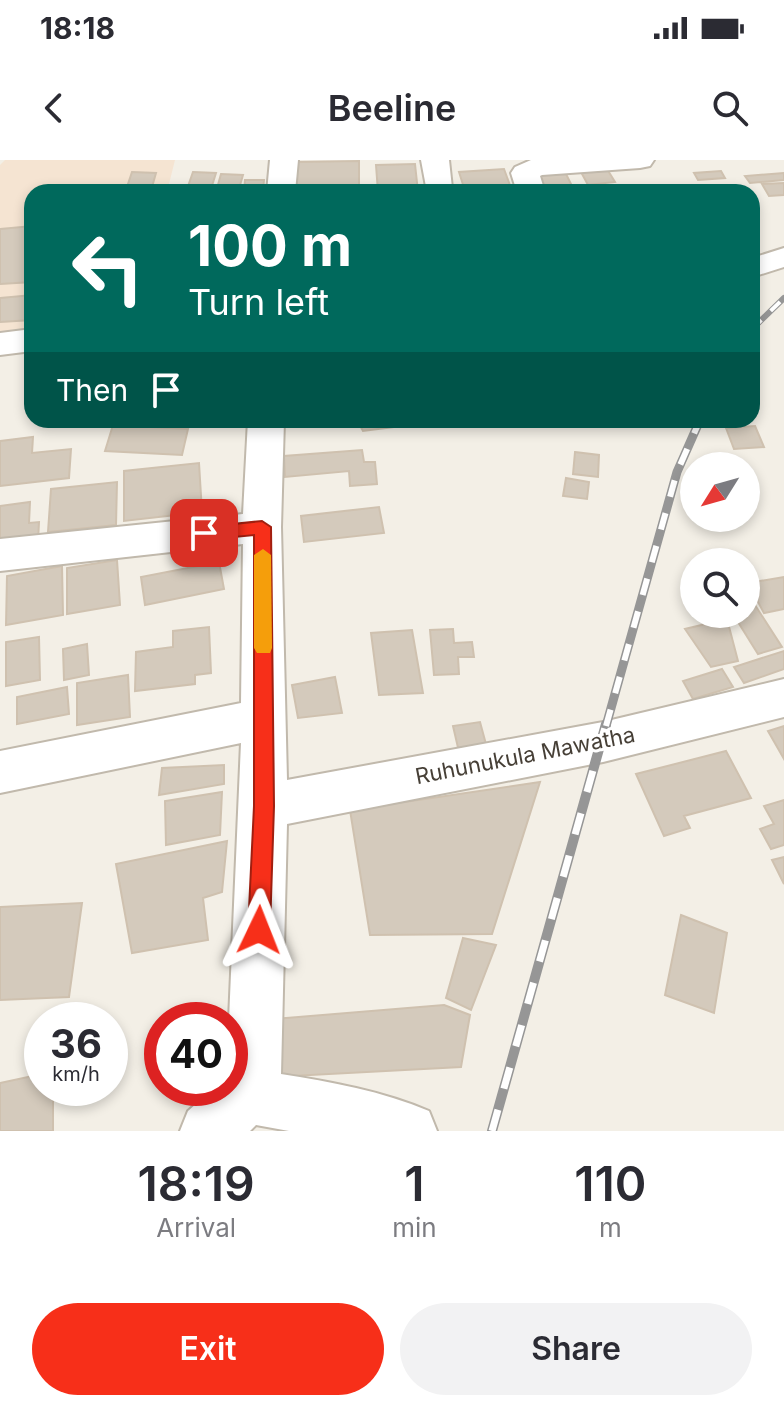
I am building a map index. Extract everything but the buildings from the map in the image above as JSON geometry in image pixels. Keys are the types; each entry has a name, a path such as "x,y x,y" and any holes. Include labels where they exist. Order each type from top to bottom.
{"street":[{"path":"282,184 284,160"},
{"path":"435,160 438,184"},
{"path":"528,184 525,173 536,167 640,160"},
{"path":"760,265 784,257"},
{"path":"0,344 24,341"},
{"path":"227,1114 253,1086 264,806 262,527 266,428"},
{"path":"0,555 262,527"},
{"name":"Ruhunukula Mawatha","path":"264,806 603,742 784,698"},
{"path":"0,772 264,718"},
{"path":"227,1114 337,1111 409,1131"}],"shaded area":[{"path":"5,160 175,160 169,184 24,184 24,334 0,335 0,165"}],"railway":[{"path":"760,321 784,298"},
{"path":"606,726 677,472 696,428"},
{"path":"492,1131 606,724"}],"slow traffic":[{"path":"263,555 263,648"}],"route":[{"path":"204,533 262,527 264,806 259,930"}]}
